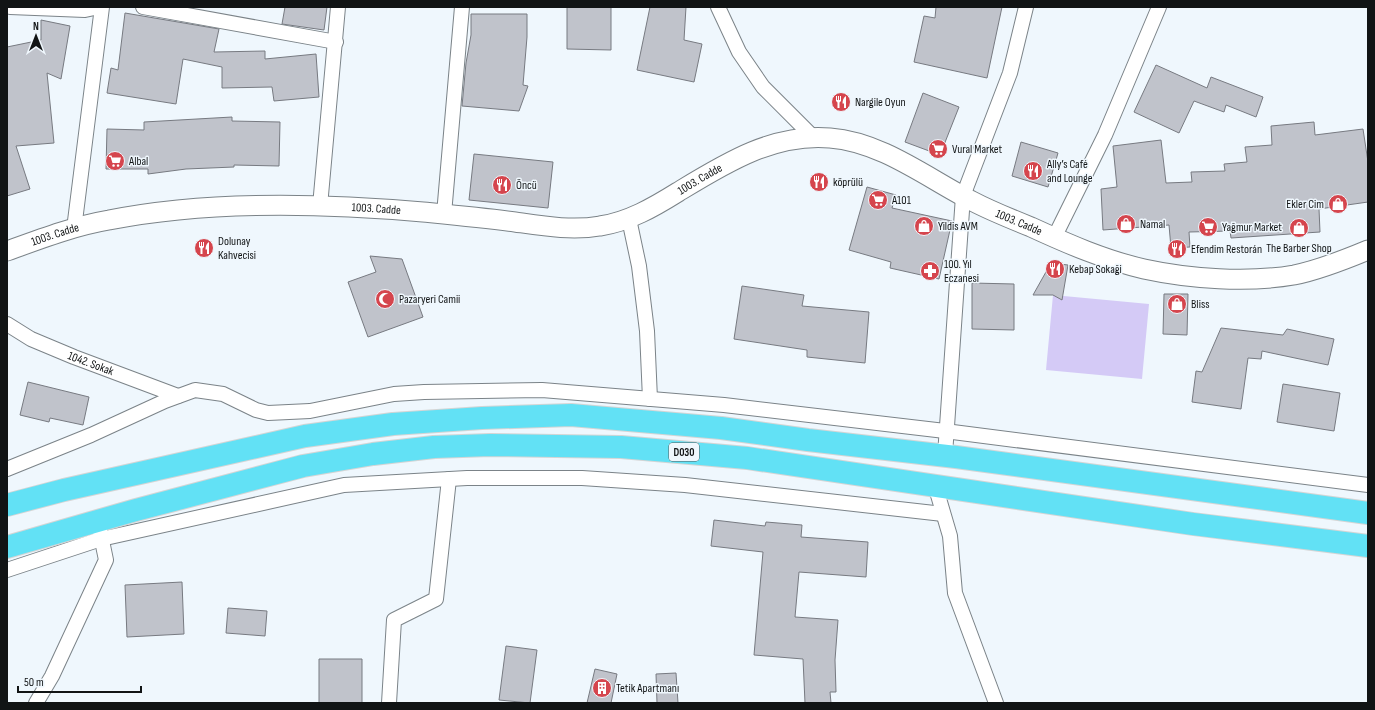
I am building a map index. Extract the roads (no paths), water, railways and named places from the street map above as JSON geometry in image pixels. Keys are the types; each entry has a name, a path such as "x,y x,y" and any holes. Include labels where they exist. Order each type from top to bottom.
{"highway":[{"name":"D030","path":"7,505 71,488 305,436 393,424 440,420 571,416 691,425 945,455 1368,513"},
{"name":"D030","path":"7,547 99,530 303,466 373,454 434,447 490,445 621,447 747,458 1193,524 1368,546"}],"main road":[{"name":"1003. Cadde","path":"7,251 74,229 130,216 179,210 248,206 358,206 548,226 583,228 604,226 653,208 740,156 768,145 801,138 827,137 854,141 888,155 962,196 1054,238 1078,248 1144,269 1184,276 1266,278 1295,274 1336,263 1368,250"}],"street":[{"path":"10,7 85,10 101,7 74,229"},
{"path":"143,7 336,42"},
{"path":"320,206 338,7"},
{"path":"444,214 462,7"},
{"path":"718,7 739,52 763,87 814,138"},
{"path":"945,455 945,431 962,196 1010,73 1026,7"},
{"path":"1054,238 1105,135 1159,7"},
{"path":"629,218 639,266 648,331 650,398"},
{"name":"1042. Sokak","path":"7,324 31,338 74,357 178,396"},
{"path":"7,469 91,436 178,396 196,390 223,394 256,410 268,413 310,411 394,394 542,390 724,405 945,431 1368,486"},
{"path":"7,570 99,530 344,485 449,479 582,478 685,484 943,514"},
{"path":"389,703 394,620 436,599 449,479"},
{"path":"935,485 950,536 955,593 996,703"},
{"path":"36,703 52,676 106,560 99,530"}],"place":[{"name":"Nargile Oyun","path":"841,102"},
{"name":"Vural Market","path":"938,149"},
{"name":"Albal","path":"115,161"},
{"name":"Ally’s Café and Lounge","path":"1033,171"},
{"name":"köprülü","path":"819,182"},
{"name":"Öncü","path":"502,185"},
{"name":"A101","path":"878,200"},
{"name":"Ekler Cim","path":"1338,204"},
{"name":"Namal","path":"1126,224"},
{"name":"Yildis AVM","path":"924,226"},
{"name":"Yağmur Market","path":"1208,227"},
{"name":"The Barber Shop","path":"1299,228"},
{"name":"Dolunay Kahvecisi","path":"204,248"},
{"name":"Efendim Restorán","path":"1177,249"},
{"name":"Kebap Sokaği","path":"1055,269"},
{"name":"100. Yıl Eczanesi","path":"930,271"},
{"name":"Pazaryeri Camii","path":"385,299"},
{"name":"Bliss","path":"1177,304"},
{"name":"Tetik Apartmanı","path":"602,688"}]}
